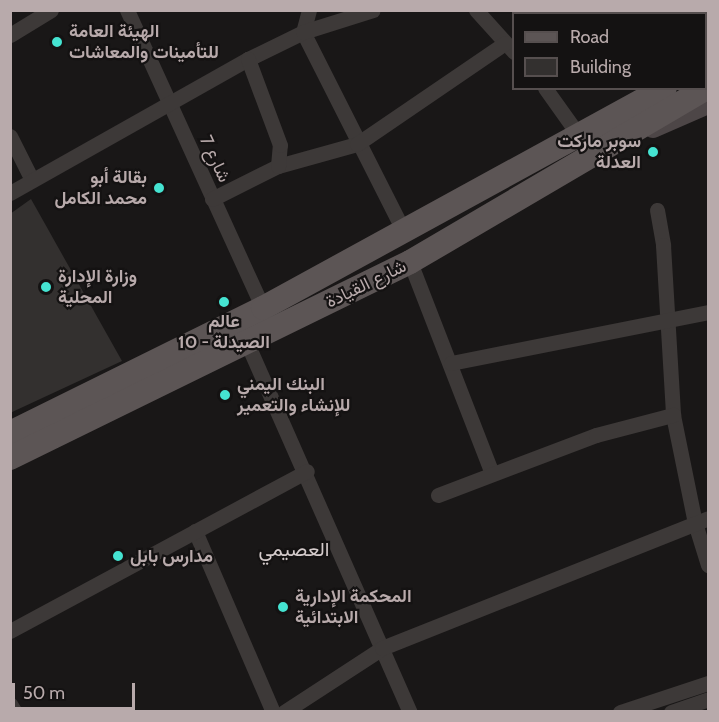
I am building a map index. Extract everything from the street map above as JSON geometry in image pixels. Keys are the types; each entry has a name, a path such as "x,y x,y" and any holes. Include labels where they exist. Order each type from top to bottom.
{"main road":[{"name":"شارع القيادة","path":"10,458 410,262 628,123 663,90"},
{"name":"شارع القيادة","path":"10,433 263,308 580,137 628,123 701,90"}],"street":[{"path":"10,35 51,10"},
{"name":"شارع 7","path":"118,10 132,26"},
{"name":"شارع 7","path":"127,10 132,26 263,308"},
{"path":"309,10 303,32 357,144 405,232"},
{"path":"10,193 248,59 303,32 373,10"},
{"path":"212,199 278,166 357,144 509,48 476,10"},
{"path":"248,59 280,145 278,166"},
{"path":"545,90 580,137"},
{"path":"628,123 653,90"},
{"path":"628,123 683,116 708,103"},
{"path":"10,136 32,180"},
{"path":"657,210 663,245 665,320 673,414 702,521 708,565"},
{"path":"410,262 492,473"},
{"path":"450,363 708,312"},
{"path":"247,343 307,471 410,711"},
{"path":"438,495 596,435 673,414"},
{"path":"10,631 307,471"},
{"path":"284,711 382,648 702,521"},
{"path":"195,531 273,711"},
{"path":"620,711 708,683"},
{"path":"671,711 708,699"},
{"path":"10,704 15,711"}],"building":[{"name":"وزارة الإدارة المحلية","path":"31,199 122,361 10,413 10,214"}],"place":[{"name":"الهيئة العامة للتأمينات والمعاشات","path":"57,42"},
{"name":"سوبر ماركت العدلة","path":"653,152"},
{"name":"بقالة أبو محمد الكامل","path":"159,188"},
{"name":"وزارة الإدارة المحلية","path":"46,287"},
{"name":"عالم الصيدلة - 10","path":"224,302"},
{"name":"البنك اليمني للإنشاء والتعمير","path":"225,395"},
{"name":"مدارس بابل","path":"118,556"},
{"name":"المحكمة الإدارية الابتدائية","path":"283,607"}],"district":[{"name":"العصيمي","path":"294,549"}]}
